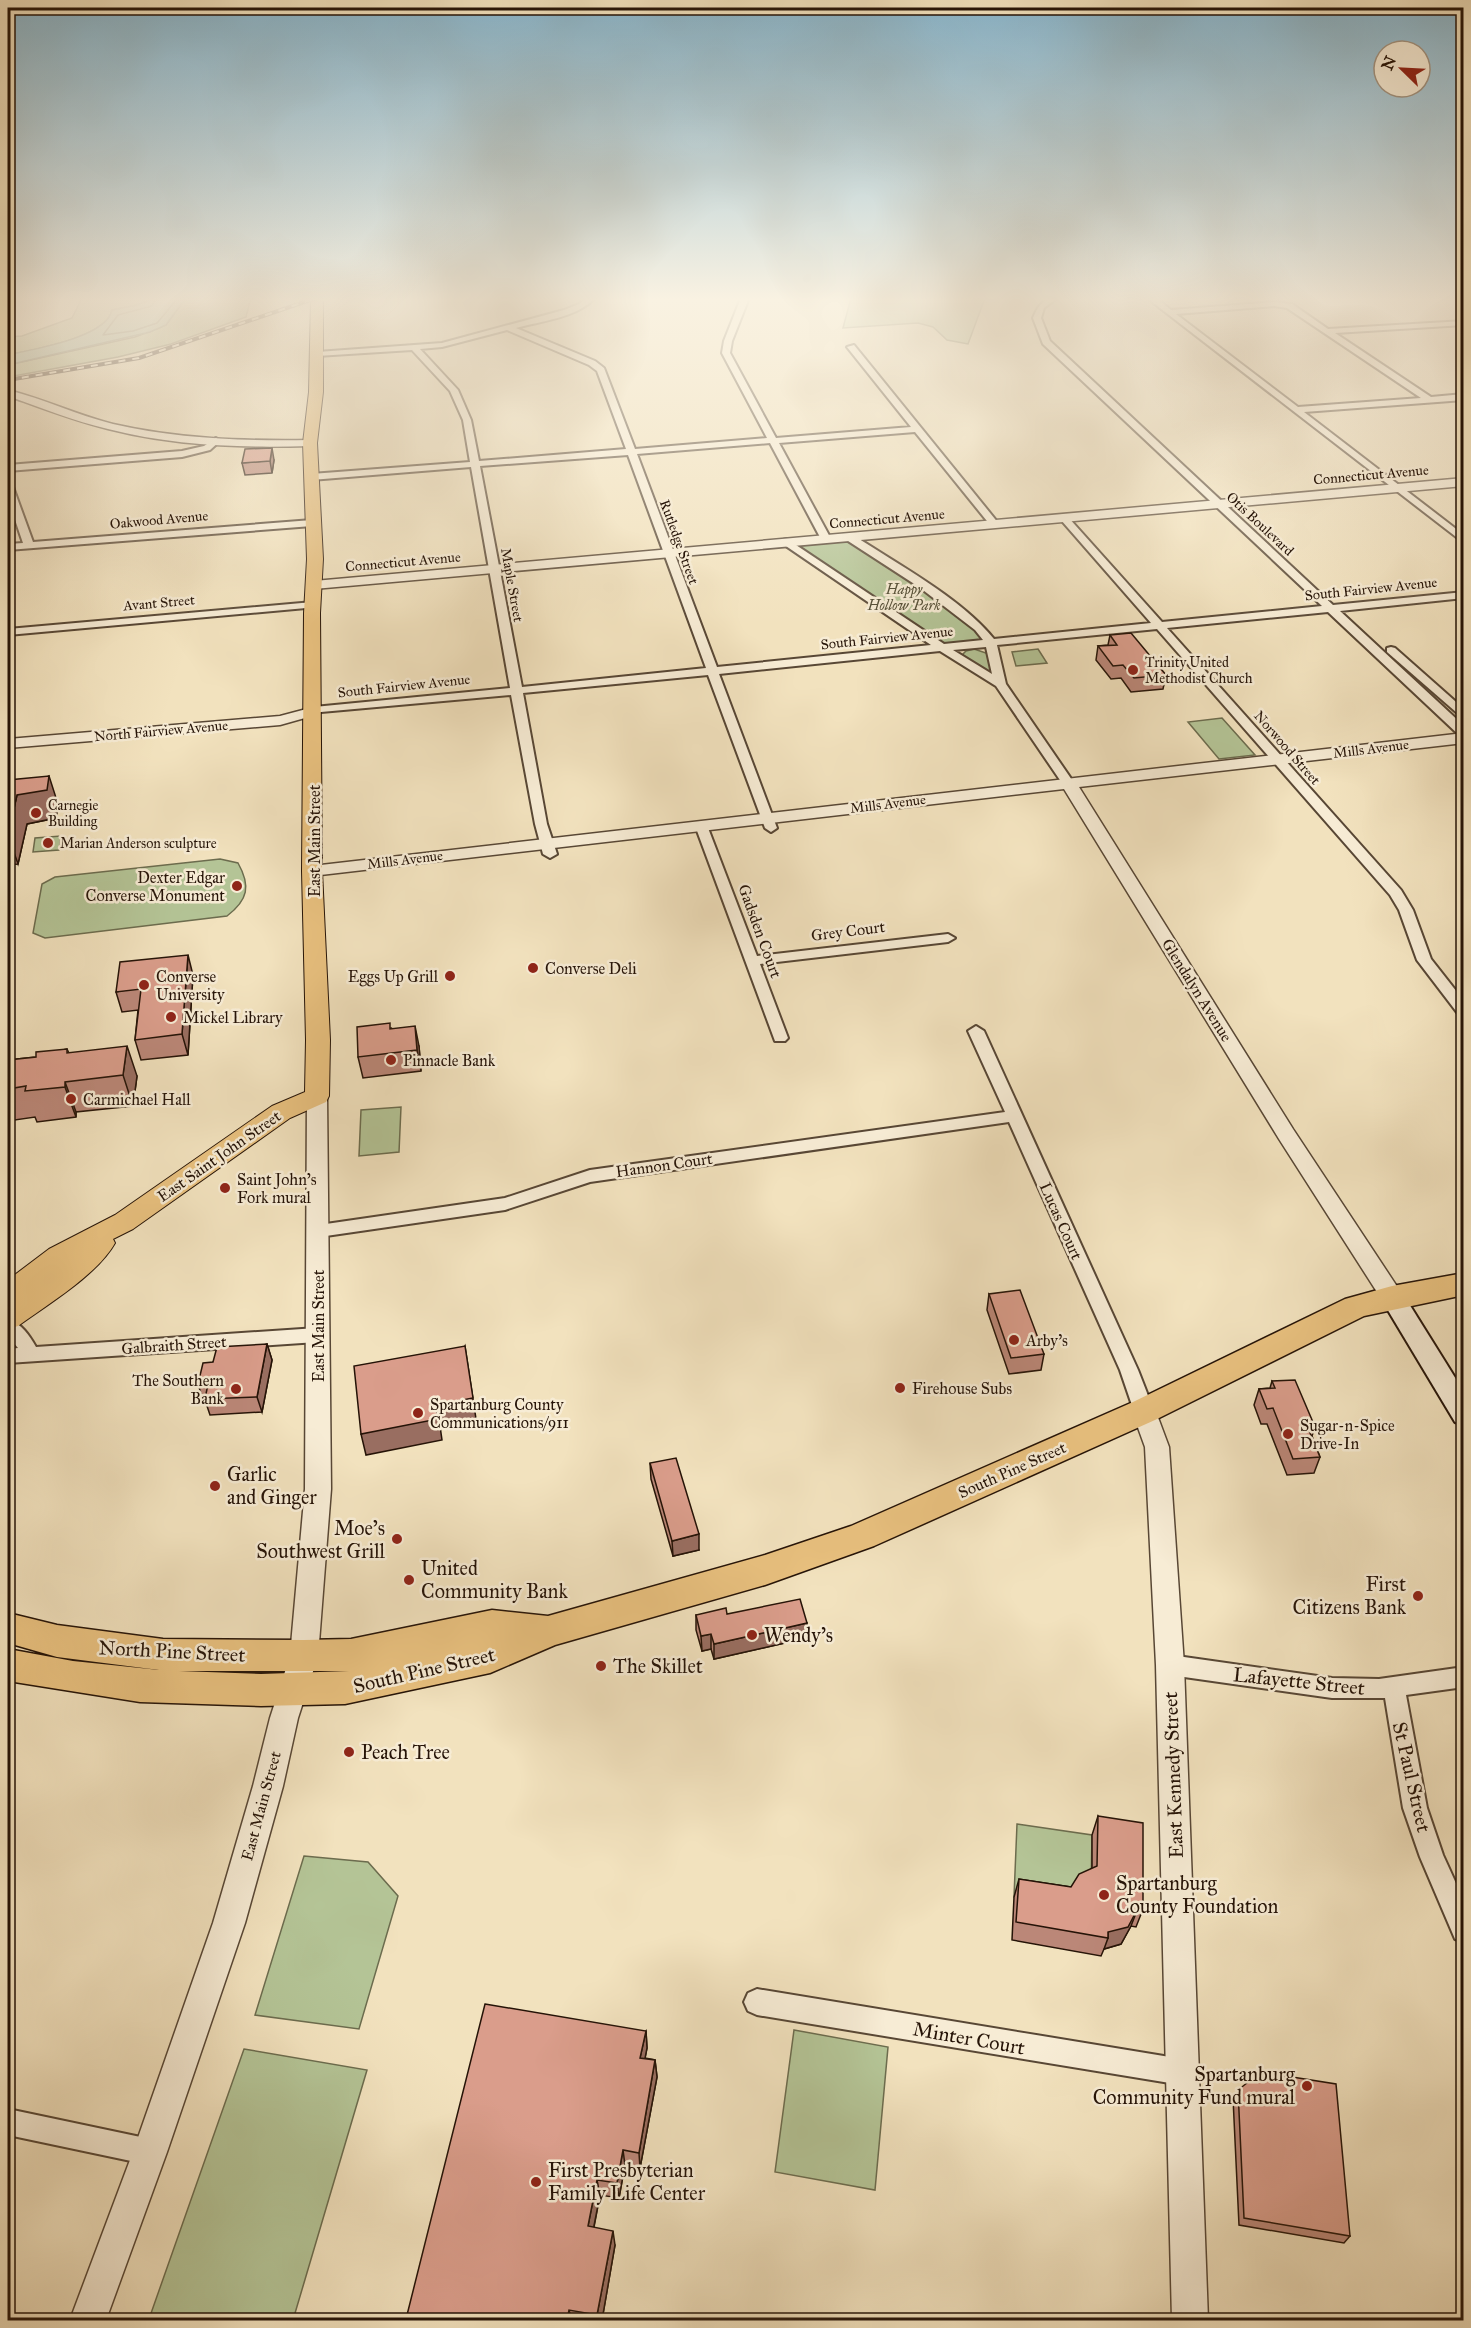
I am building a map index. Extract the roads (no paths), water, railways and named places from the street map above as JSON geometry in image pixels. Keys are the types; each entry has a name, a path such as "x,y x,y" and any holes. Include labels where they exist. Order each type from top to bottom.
{"highway":[{"name":"South Pine Street","path":"299,1673 345,1688 490,1657 549,1631 765,1570 834,1547 908,1517 1144,1411 1355,1307 1392,1297 1464,1284"},
{"name":"North Pine Street","path":"8,1628 57,1641 299,1673"},
{"name":"North Pine Street","path":"8,1665 61,1676 140,1686 213,1690 299,1673"}],"main road":[{"name":"East Main Street","path":"314,407 310,444 315,559 313,877 318,1040 317,1096"},
{"name":"East Saint John Street","path":"8,1294 59,1256 124,1222 281,1112 317,1096"},
{"name":"East Saint John Street","path":"8,1319 76,1268 124,1222"},
{"path":"1392,1297 1464,1414"}],"street":[{"path":"50,407 117,428 163,436 216,441 310,444"},
{"name":"Maple Street","path":"462,407 467,420 476,464 493,569 541,824 549,849"},
{"name":"Rutledge Street","path":"614,407 769,823"},
{"path":"754,407 826,539"},
{"path":"899,407 994,524"},
{"name":"Otis Boulevard","path":"1117,407 1378,638"},
{"path":"1291,407 1464,540"},
{"path":"1295,410 1340,407"},
{"path":"311,477 917,429"},
{"path":"8,468 182,454 207,448 216,441"},
{"name":"Connecticut Avenue","path":"314,585 1464,482"},
{"path":"8,487 29,545"},
{"name":"Otis Boulevard","path":"1225,504 1331,609 1464,733"},
{"name":"Norwood Street","path":"1064,518 1396,892 1406,910 1424,960 1464,1012"},
{"name":"Oakwood Avenue","path":"8,547 312,523"},
{"path":"849,537 958,610 980,628 992,643"},
{"name":"Glendalyn Avenue","path":"787,543 942,648 1000,684"},
{"name":"South Fairview Avenue","path":"314,711 1464,595"},
{"name":"Avant Street","path":"8,632 313,604"},
{"name":"Glendalyn Avenue","path":"992,643 1000,684 1071,788 1280,1124 1392,1297"},
{"path":"1387,645 1464,716"},
{"name":"North Fairview Avenue","path":"8,744 280,720 314,711"},
{"name":"Mills Avenue","path":"1282,764 1464,738"},
{"name":"Mills Avenue","path":"313,877 1282,764 1464,748"},
{"name":"Gadsden Court","path":"703,833 780,1038"},
{"name":"Grey Court","path":"753,961 948,938"},
{"name":"Lucas Court","path":"976,1031 1129,1370 1144,1411"},
{"name":"East Main Street","path":"88,2320 150,2152 229,1923 268,1786 284,1718 299,1673 318,1490 317,1096"},
{"name":"Hannon Court","path":"319,1231 505,1204 522,1200 562,1182 590,1176 1014,1116"},
{"path":"8,1326 21,1337 31,1356"},
{"name":"Galbraith Street","path":"8,1356 317,1335"},
{"name":"East Kennedy Street","path":"1144,1411 1157,1447 1170,1665 1190,2320"},
{"name":"Lafayette Street","path":"1170,1665 1332,1688 1394,1688 1464,1677"},
{"name":"St Paul Street","path":"1394,1688 1415,1808 1432,1857 1464,1930"},
{"name":"Minter Court","path":"757,2002 1182,2072"},
{"path":"8,2122 150,2152"}],"place":[{"name":"Trinity United Methodist Church","path":"1133,670"},
{"name":"Carnegie Building","path":"36,813"},
{"name":"Marian Anderson sculpture","path":"48,843"},
{"name":"Dexter Edgar Converse Monument","path":"237,886"},
{"name":"Converse Deli","path":"533,968"},
{"name":"Eggs Up Grill","path":"450,976"},
{"name":"Converse University","path":"144,985"},
{"name":"Mickel Library","path":"171,1017"},
{"name":"Pinnacle Bank","path":"391,1060"},
{"name":"Carmichael Hall","path":"71,1099"},
{"name":"Saint John's Fork mural","path":"225,1188"},
{"name":"Arby's","path":"1014,1340"},
{"name":"Firehouse Subs","path":"900,1388"},
{"name":"The Southern Bank","path":"236,1389"},
{"name":"Spartanburg County Communications/911","path":"418,1413"},
{"name":"Sugar-n-Spice Drive-In","path":"1288,1434"},
{"name":"Garlic and Ginger","path":"215,1486"},
{"name":"Moe's Southwest Grill","path":"397,1539"},
{"name":"United Community Bank","path":"409,1580"},
{"name":"First Citizens Bank","path":"1418,1596"},
{"name":"Wendy's","path":"752,1635"},
{"name":"The Skillet","path":"601,1666"},
{"name":"Peach Tree","path":"349,1752"},
{"name":"Spartanburg County Foundation","path":"1104,1895"},
{"name":"Spartanburg Community Fund mural","path":"1307,2086"},
{"name":"First Presbyterian Family Life Center","path":"536,2182"}],"park label":[{"name":"Happy Hollow Park","path":"904,598"}]}
